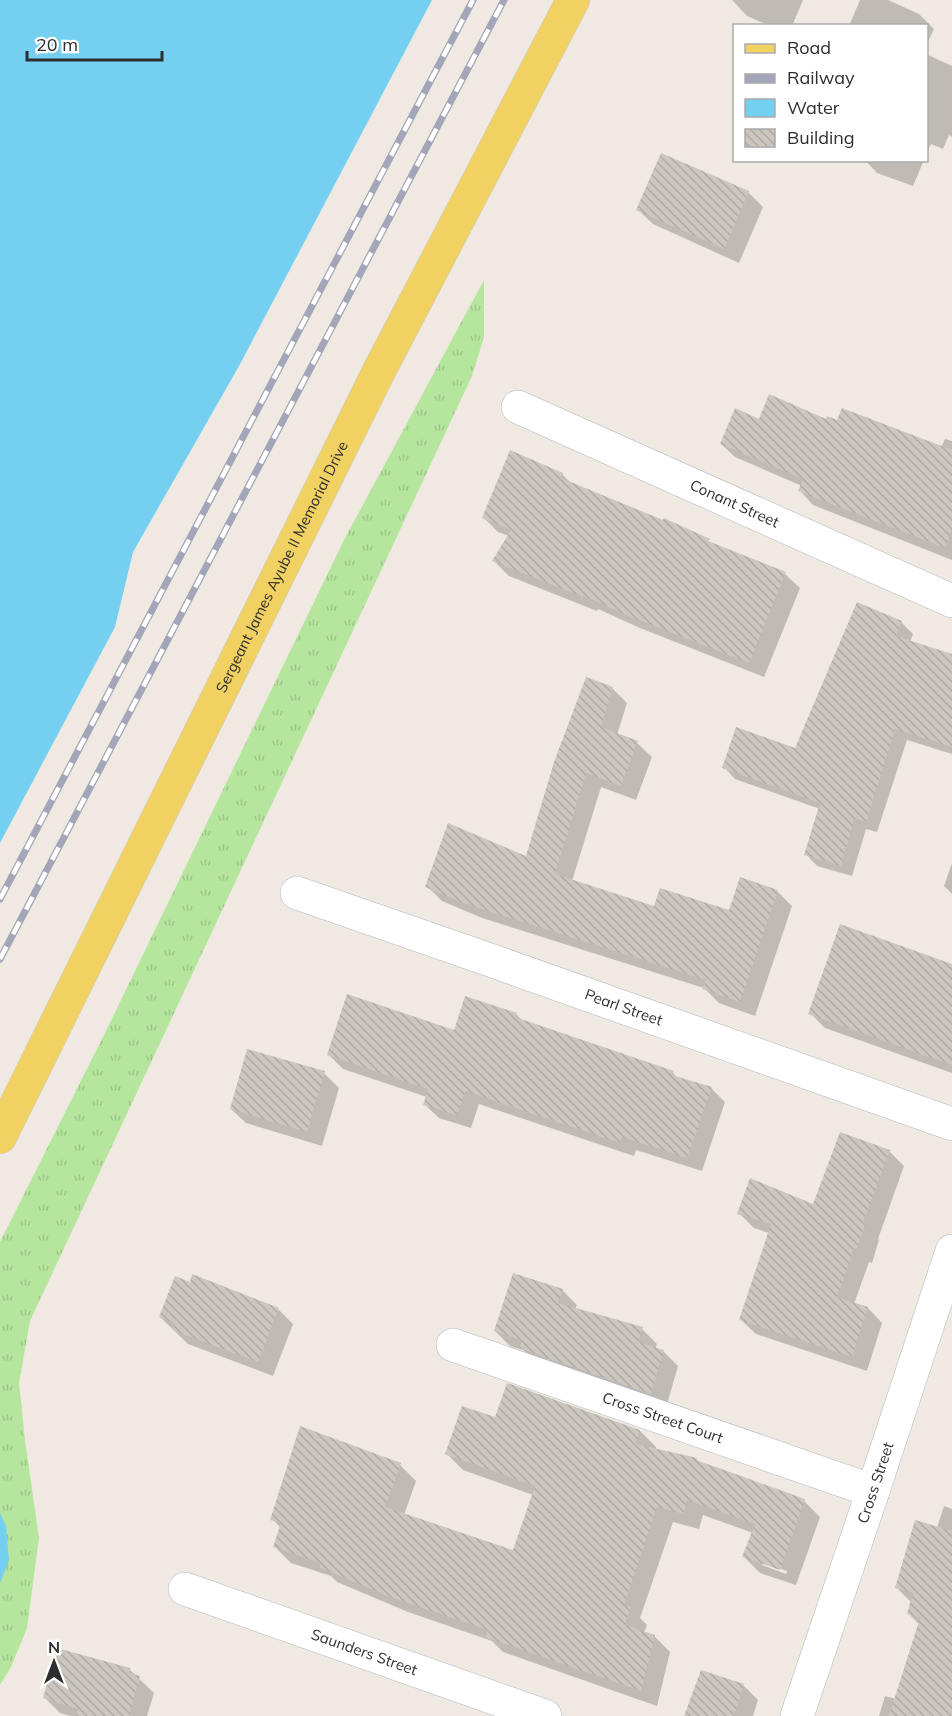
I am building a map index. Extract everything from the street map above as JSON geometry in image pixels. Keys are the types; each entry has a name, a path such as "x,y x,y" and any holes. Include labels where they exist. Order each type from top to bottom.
{"main road":[{"name":"Sergeant James Ayube II Memorial Drive","path":"0,1137 379,371 573,0"}],"street":[{"name":"Conant Street","path":"518,407 952,601"},
{"name":"Pearl Street","path":"297,893 952,1124"},
{"name":"Cross Street","path":"797,1716 952,1251"},
{"name":"Cross Street Court","path":"453,1345 873,1491"},
{"name":"Saunders Street","path":"185,1589 544,1716"}],"green space":[{"path":"484,280 484,337 472,376 30,1321 19,1383 39,1538 27,1628 11,1667 0,1685 0,1242 104,1035 344,540"}],"water":[{"path":"0,0 432,0 239,366 133,552 115,627 0,843"},
{"path":"0,1513 6,1526 9,1560 0,1583"}],"building":[{"path":"661,153 749,191 724,249 636,210"},
{"path":"769,394 826,419 827,416 837,420 842,408 952,450 952,529 945,548 798,491 803,479 720,444 735,408 759,419"},
{"path":"510,450 563,473 561,478 663,520 664,518 710,539 708,541 786,572 749,663 624,614 583,595 583,597 492,561 511,530 482,518"},
{"path":"857,602 902,621 896,636 952,654 952,747 895,729 866,822 855,818 841,866 804,855 820,803 722,768 736,727 795,748"},
{"path":"586,677 613,687 601,727 638,741 621,786 586,773 555,874 654,906 660,888 729,910 740,877 778,890 740,1002 702,989 706,980 466,904 425,887 448,823 526,856 554,762"},
{"path":"840,924 952,964 952,1065 808,1014"},
{"path":"347,994 454,1030 465,996 517,1013 515,1017 674,1071 672,1075 712,1087 687,1158 622,1137 620,1143 465,1091 457,1115 423,1105 428,1089 327,1055"},
{"path":"247,1049 325,1071 307,1132 230,1109"},
{"path":"840,1132 890,1150 863,1223 865,1224 857,1249 854,1248 837,1297 868,1307 852,1357 739,1320 771,1224 737,1214 750,1178 813,1204"},
{"path":"513,1273 563,1289 558,1303 643,1327 638,1342 664,1350 651,1394 519,1348 522,1340 494,1331"},
{"path":"192,1274 279,1308 258,1362 172,1330 175,1323 159,1317 175,1276 190,1282"},
{"path":"507,1383 640,1430 636,1444 697,1458 696,1460 805,1499 780,1570 742,1557 755,1524 687,1500 684,1514 657,1507 624,1605 631,1607 625,1625 655,1635 641,1691 485,1637 488,1630 390,1597 319,1567 321,1563 273,1547 281,1523 270,1520 300,1426 401,1463 385,1507 513,1550 535,1486 445,1454 462,1406 495,1417"},
{"path":"915,1520 952,1531 952,1716 889,1716 920,1618 907,1614 913,1593 895,1588"},
{"path":"57,1648 130,1668 129,1673 140,1676 129,1716 76,1716 78,1709 43,1698"},
{"path":"701,1670 744,1684 734,1716 684,1716"}],"railway":[{"path":"0,899 473,0"},
{"path":"0,959 504,0"}]}
